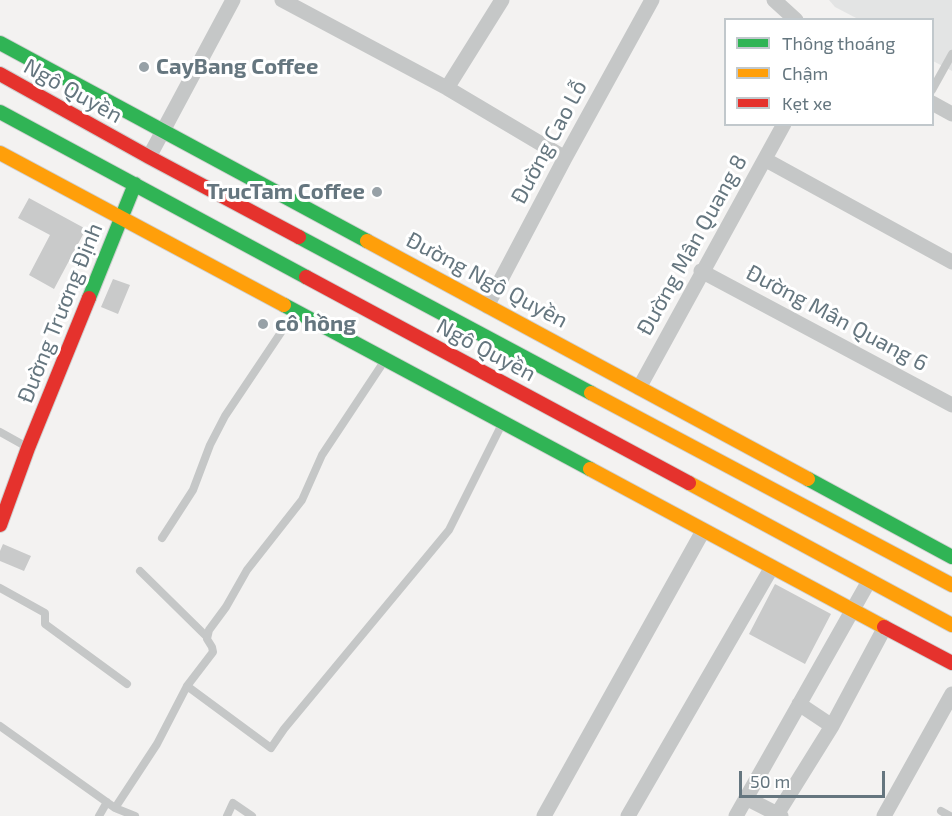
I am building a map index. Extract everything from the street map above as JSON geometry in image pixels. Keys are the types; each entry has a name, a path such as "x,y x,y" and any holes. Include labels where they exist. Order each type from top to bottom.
{"main road":[{"name":"Đường Ngô Quyền","path":"0,43 952,558"},
{"name":"Ngô Quyền","path":"0,75 148,158 952,585"},
{"name":"Ngô Quyền","path":"0,112 952,625"},
{"path":"0,153 952,663"},
{"name":"Đường Trương Định","path":"0,525 28,448 135,184"}],"street":[{"path":"148,158 233,0"},
{"path":"282,0 447,88 565,158"},
{"path":"447,88 502,0"},
{"name":"Đường Cao Lỗ","path":"487,306 652,0"},
{"path":"774,0 794,18"},
{"path":"934,105 952,114"},
{"name":"Đường Mân Quang 8","path":"639,388 701,271 766,160 783,126"},
{"path":"766,160 952,262"},
{"name":"Đường Mân Quang 6","path":"701,271 952,405"},
{"path":"544,816 703,531"},
{"path":"628,816 772,567"},
{"path":"736,816 869,581"},
{"path":"747,798 778,815 832,726 885,627"},
{"path":"884,816 952,694"},
{"path":"800,704 832,726"}],"lane":[{"path":"934,88 952,54"},
{"path":"162,538 193,490 210,445 225,416 295,311"},
{"path":"206,636 247,570 302,500 322,455 385,358"},
{"path":"187,686 271,748 449,530 502,423"},
{"path":"0,432 28,448"},
{"path":"115,808 157,744 187,686 213,652 213,647 206,636 140,571"},
{"path":"0,588 45,614 45,624 127,684"},
{"path":"0,726 115,808 135,816"},
{"path":"99,816 107,802"},
{"path":"227,816 233,803 252,816"},
{"path":"941,811 950,816"}],"shaded area":[{"path":"829,0 952,0 952,71 934,62 934,18 856,18 835,7"}],"building":[{"path":"29,198 86,229 54,289 29,275 50,235 18,218"},
{"path":"113,279 130,285 118,314 101,307"},
{"path":"3,544 31,556 24,571 0,561"},
{"path":"775,584 831,614 805,664 749,634"}],"traffic: fast":[{"path":"0,43 367,241"},
{"path":"0,112 306,277"},
{"path":"89,298 135,184"},
{"path":"299,237 591,393"},
{"path":"284,305 590,469"},
{"path":"808,479 952,557"}],"traffic: slow":[{"path":"0,153 284,305"},
{"path":"367,241 808,479"},
{"path":"591,393 952,585"},
{"path":"590,469 884,627"},
{"path":"689,483 952,625"}],"traffic: jam":[{"path":"0,74 299,237"},
{"path":"306,277 689,483"},
{"path":"0,525 28,448 89,298"},
{"path":"884,627 952,663"}],"place":[{"name":"CayBang Coffee","path":"144,67"},
{"name":"TrucTam Coffee","path":"377,192"},
{"name":"cô hồng","path":"263,324"}]}
